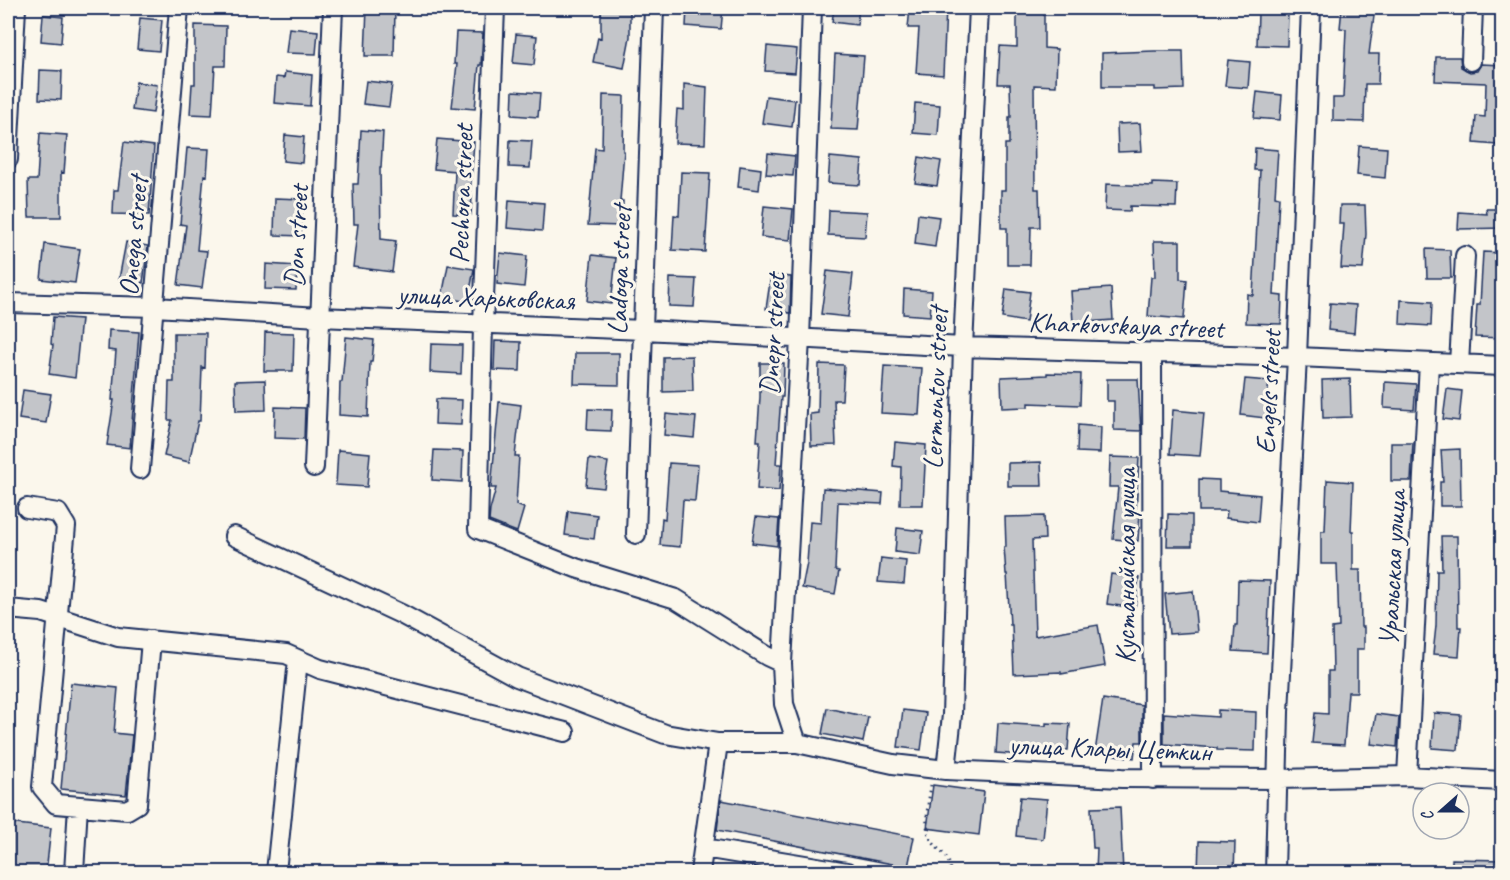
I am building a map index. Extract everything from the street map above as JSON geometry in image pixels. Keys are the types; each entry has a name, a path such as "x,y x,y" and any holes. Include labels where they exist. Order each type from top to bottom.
{"street":[{"path":"8,159 16,8"},
{"name":"Onega street","path":"140,469 179,8"},
{"name":"Don street","path":"314,466 333,8"},
{"name":"Pechora street","path":"495,8 477,526 480,532 576,568 676,598 767,656 782,663"},
{"name":"Ladoga street","path":"636,534 654,8"},
{"name":"Dnepr street","path":"797,743 784,704 782,663 800,339 812,8"},
{"name":"Lermontov street","path":"940,769 952,715 963,347 979,8"},
{"name":"Engels street","path":"1275,873 1311,8"},
{"path":"1471,61 1473,8"},
{"path":"1459,364 1466,256"},
{"name":"улица Харьковская","path":"8,303 155,307 319,317 644,330 963,347"},
{"name":"Kharkovskaya street","path":"963,347 1503,366"},
{"name":"Кустанайская улица","path":"1152,353 1153,778"},
{"name":"Уральская улица","path":"1407,776 1429,363"},
{"path":"27,508 58,513 66,526 42,787 56,804 127,810 137,804 151,640"},
{"name":"улица Клары Цеткин","path":"234,536 401,614 517,677 665,734 718,743 797,743 892,764 940,769 1153,778 1279,779 1407,776 1503,781"},
{"path":"8,609 41,612 118,637 286,654 320,669 565,732"},
{"path":"276,873 298,660"},
{"path":"700,873 718,743"},
{"path":"74,873 78,806"},
{"path":"704,848 847,873"}],"path":[{"path":"940,769 926,827 930,840 949,859 951,873"}],"building":[{"path":"367,8 395,8 394,56 365,56"},
{"path":"601,8 630,8 630,37 624,68 593,62 598,37 601,38"},
{"path":"687,8 723,8 721,29 686,26"},
{"path":"834,8 859,8 857,25 832,22"},
{"path":"910,8 946,8 943,75 916,73 919,28 908,28"},
{"path":"1017,8 1044,8 1044,48 1057,49 1056,86 1034,85 1035,189 1039,189 1040,227 1031,227 1030,265 1007,265 1007,228 1001,228 1001,190 1005,190 1005,144 1009,144 1009,117 1011,117 1010,84 998,84 1000,46 1017,47"},
{"path":"1342,8 1375,8 1369,54 1379,54 1378,84 1365,84 1364,122 1333,121 1333,98 1343,98 1346,29 1340,28"},
{"path":"1258,12 1288,13 1287,46 1257,45"},
{"path":"43,15 63,17 61,43 41,41"},
{"path":"140,18 162,20 159,51 137,49"},
{"path":"195,25 226,26 225,66 215,66 212,115 190,114 192,84 195,84"},
{"path":"289,28 318,31 316,54 286,53"},
{"path":"456,32 483,33 475,109 452,107 457,64 454,64"},
{"path":"516,34 537,36 534,65 513,63"},
{"path":"767,46 797,49 795,73 765,71"},
{"path":"1183,51 1184,89 1102,87 1102,53"},
{"path":"835,54 864,56 858,130 831,129"},
{"path":"1436,57 1460,57 1461,67 1470,72 1477,71 1481,64 1503,65 1503,101 1497,145 1474,143 1476,116 1485,117 1486,83 1435,81"},
{"path":"1228,60 1250,62 1248,88 1225,86"},
{"path":"40,70 62,71 61,100 39,99"},
{"path":"285,72 312,75 310,106 274,103 276,77 284,78"},
{"path":"366,81 392,84 389,107 363,104"},
{"path":"136,82 157,85 153,113 132,110"},
{"path":"684,84 707,87 705,144 675,143 677,109 684,110"},
{"path":"513,91 540,93 538,117 512,115"},
{"path":"1257,92 1282,95 1280,120 1254,118"},
{"path":"603,95 624,96 624,151 620,201 623,201 622,226 588,225 595,148 602,149"},
{"path":"766,96 795,100 792,127 762,123"},
{"path":"915,103 940,105 938,135 913,133"},
{"path":"1140,123 1142,151 1118,152 1117,124"},
{"path":"361,130 383,132 380,168 381,239 396,241 392,272 353,267 358,224 354,224 353,184 358,184"},
{"path":"40,133 67,135 64,173 61,172 61,217 29,217 28,180 37,180"},
{"path":"285,135 304,137 302,163 283,161"},
{"path":"437,139 474,142 470,195 472,195 471,215 453,214 455,171 434,169"},
{"path":"510,140 532,141 530,168 509,167"},
{"path":"124,142 154,146 149,215 113,214 114,190 118,190"},
{"path":"1359,146 1387,148 1385,178 1357,175"},
{"path":"187,148 209,149 207,176 204,175 197,250 207,251 202,288 178,285 186,225 180,224"},
{"path":"1255,148 1278,150 1275,196 1279,197 1274,295 1282,296 1281,324 1246,323 1247,294 1253,295 1260,170 1254,170"},
{"path":"768,153 795,156 793,176 766,174"},
{"path":"830,157 862,160 860,185 828,183"},
{"path":"919,157 941,161 937,186 915,183"},
{"path":"740,166 761,169 759,190 738,187"},
{"path":"681,172 710,173 705,252 672,250 674,215 679,216"},
{"path":"1153,183 1177,184 1176,207 1130,206 1130,211 1105,210 1106,184 1153,186"},
{"path":"275,198 302,199 302,236 274,235"},
{"path":"509,200 544,203 542,231 507,228"},
{"path":"1340,205 1365,205 1366,234 1363,269 1341,268 1344,224 1339,224"},
{"path":"764,206 793,209 790,240 761,237"},
{"path":"1486,209 1503,209 1503,228 1458,229 1459,212 1487,214"},
{"path":"829,210 867,212 865,237 828,235"},
{"path":"918,214 939,217 935,247 915,244"},
{"path":"1154,241 1180,241 1180,279 1187,280 1184,319 1148,316 1151,277 1155,277"},
{"path":"126,242 148,246 143,283 119,279"},
{"path":"45,244 80,249 75,283 41,279"},
{"path":"1426,249 1450,250 1451,278 1427,278"},
{"path":"1483,252 1503,253 1503,338 1475,337 1477,305 1480,305"},
{"path":"500,253 527,256 524,287 497,284"},
{"path":"592,255 616,258 611,304 587,301"},
{"path":"266,264 297,266 296,290 265,289"},
{"path":"448,265 474,269 468,302 442,297"},
{"path":"827,271 853,274 848,317 821,314"},
{"path":"771,275 791,277 790,313 766,309"},
{"path":"670,278 696,279 694,307 669,306"},
{"path":"1111,288 1113,320 1073,323 1071,291"},
{"path":"904,289 932,291 930,316 903,314"},
{"path":"1006,289 1030,292 1026,322 1002,318"},
{"path":"1401,300 1432,302 1431,326 1400,324"},
{"path":"1330,303 1356,305 1354,333 1328,330"},
{"path":"53,317 81,319 75,378 49,374 53,345 51,344"},
{"path":"109,330 139,332 130,448 107,445 114,400 112,400 116,351 108,350"},
{"path":"265,332 294,333 293,371 264,371"},
{"path":"174,333 206,333 200,421 198,421 189,462 164,456 172,420 168,420 169,382 174,382"},
{"path":"346,337 374,340 372,362 370,362 368,417 339,415 340,382 342,382"},
{"path":"495,341 521,342 520,371 494,370"},
{"path":"431,344 462,345 461,374 430,372"},
{"path":"575,353 619,353 619,385 574,384"},
{"path":"692,356 693,391 663,392 663,357"},
{"path":"760,363 784,363 776,464 781,464 779,491 757,489 760,441 757,441"},
{"path":"819,364 844,365 842,400 834,400 836,445 811,446 810,414 818,413"},
{"path":"884,366 922,368 919,415 881,413"},
{"path":"1047,373 1081,374 1080,405 1028,403 1028,407 1002,408 1001,377 1047,375"},
{"path":"1107,379 1138,379 1141,431 1114,430 1114,401 1107,401"},
{"path":"1245,379 1269,381 1265,418 1241,415"},
{"path":"1350,379 1351,417 1323,418 1322,380"},
{"path":"265,380 266,410 236,411 235,381"},
{"path":"1385,382 1416,384 1414,410 1384,408"},
{"path":"1447,389 1462,391 1459,421 1443,419"},
{"path":"23,390 51,394 46,423 19,419"},
{"path":"436,399 462,400 461,425 435,424"},
{"path":"499,402 521,405 515,456 519,456 516,505 524,508 517,532 489,521 496,488 491,488"},
{"path":"275,407 305,408 304,439 274,438"},
{"path":"588,409 612,410 611,431 587,430"},
{"path":"1173,410 1204,413 1200,456 1170,454"},
{"path":"666,414 696,417 694,438 664,435"},
{"path":"1078,425 1101,427 1100,453 1077,452"},
{"path":"895,442 926,445 923,505 900,505 901,467 893,466"},
{"path":"1391,443 1413,443 1411,481 1391,481"},
{"path":"1460,449 1461,506 1440,506 1440,482 1443,482 1441,450"},
{"path":"338,450 370,453 367,487 336,485"},
{"path":"434,450 463,451 462,482 432,480"},
{"path":"1110,457 1139,458 1136,512 1140,513 1138,541 1113,539 1118,487 1109,487"},
{"path":"589,459 608,462 604,488 586,486"},
{"path":"1041,462 1042,486 1008,486 1008,463"},
{"path":"669,463 698,465 695,501 683,500 680,547 660,545 662,518 665,519"},
{"path":"1199,479 1219,480 1219,491 1260,495 1258,522 1226,518 1227,511 1199,511"},
{"path":"1327,480 1353,482 1351,531 1353,531 1353,570 1360,570 1361,627 1364,627 1364,649 1357,649 1357,692 1348,692 1344,745 1312,743 1315,713 1328,714 1328,671 1333,671 1332,628 1339,627 1337,564 1321,564 1321,531 1325,531"},
{"path":"823,488 883,493 882,504 838,502 835,570 839,571 835,594 802,588 807,563 810,522 821,523"},
{"path":"568,511 597,515 594,539 565,535"},
{"path":"1168,514 1192,515 1192,546 1167,546"},
{"path":"1044,516 1045,539 1032,540 1035,636 1098,625 1105,666 1061,674 1061,672 1014,674 1012,625 1010,625 1004,547 1006,547 1005,517"},
{"path":"756,517 779,519 777,546 752,543"},
{"path":"897,528 923,531 920,555 895,552"},
{"path":"1441,536 1457,536 1458,627 1461,627 1459,656 1433,654 1437,570 1442,570"},
{"path":"881,558 906,561 904,584 878,582"},
{"path":"1111,574 1139,578 1135,608 1107,604"},
{"path":"1238,580 1270,581 1267,653 1233,651 1235,625 1237,625"},
{"path":"1193,591 1197,632 1169,634 1165,594"},
{"path":"71,683 118,688 114,733 132,735 126,795 61,789"},
{"path":"1103,699 1142,705 1142,742 1136,742 1134,758 1095,752"},
{"path":"827,708 868,717 863,742 822,734"},
{"path":"903,710 926,713 921,750 898,747"},
{"path":"1218,710 1256,712 1255,751 1217,750 1217,748 1164,744 1164,713 1218,717"},
{"path":"1434,713 1461,715 1458,750 1432,748"},
{"path":"1376,714 1399,717 1397,747 1371,744"},
{"path":"998,723 1046,726 1046,723 1070,724 1068,750 1024,747 1023,755 996,753"},
{"path":"933,785 984,792 979,835 927,828"},
{"path":"1020,797 1047,799 1043,839 1016,836"},
{"path":"721,800 914,837 908,867 717,830"},
{"path":"1120,807 1123,873 1096,873 1097,848 1093,848 1091,808"},
{"path":"8,823 51,828 46,873 8,869"},
{"path":"1199,841 1235,842 1234,873 1198,873"},
{"path":"1452,859 1503,860 1503,873 1452,873"}]}
